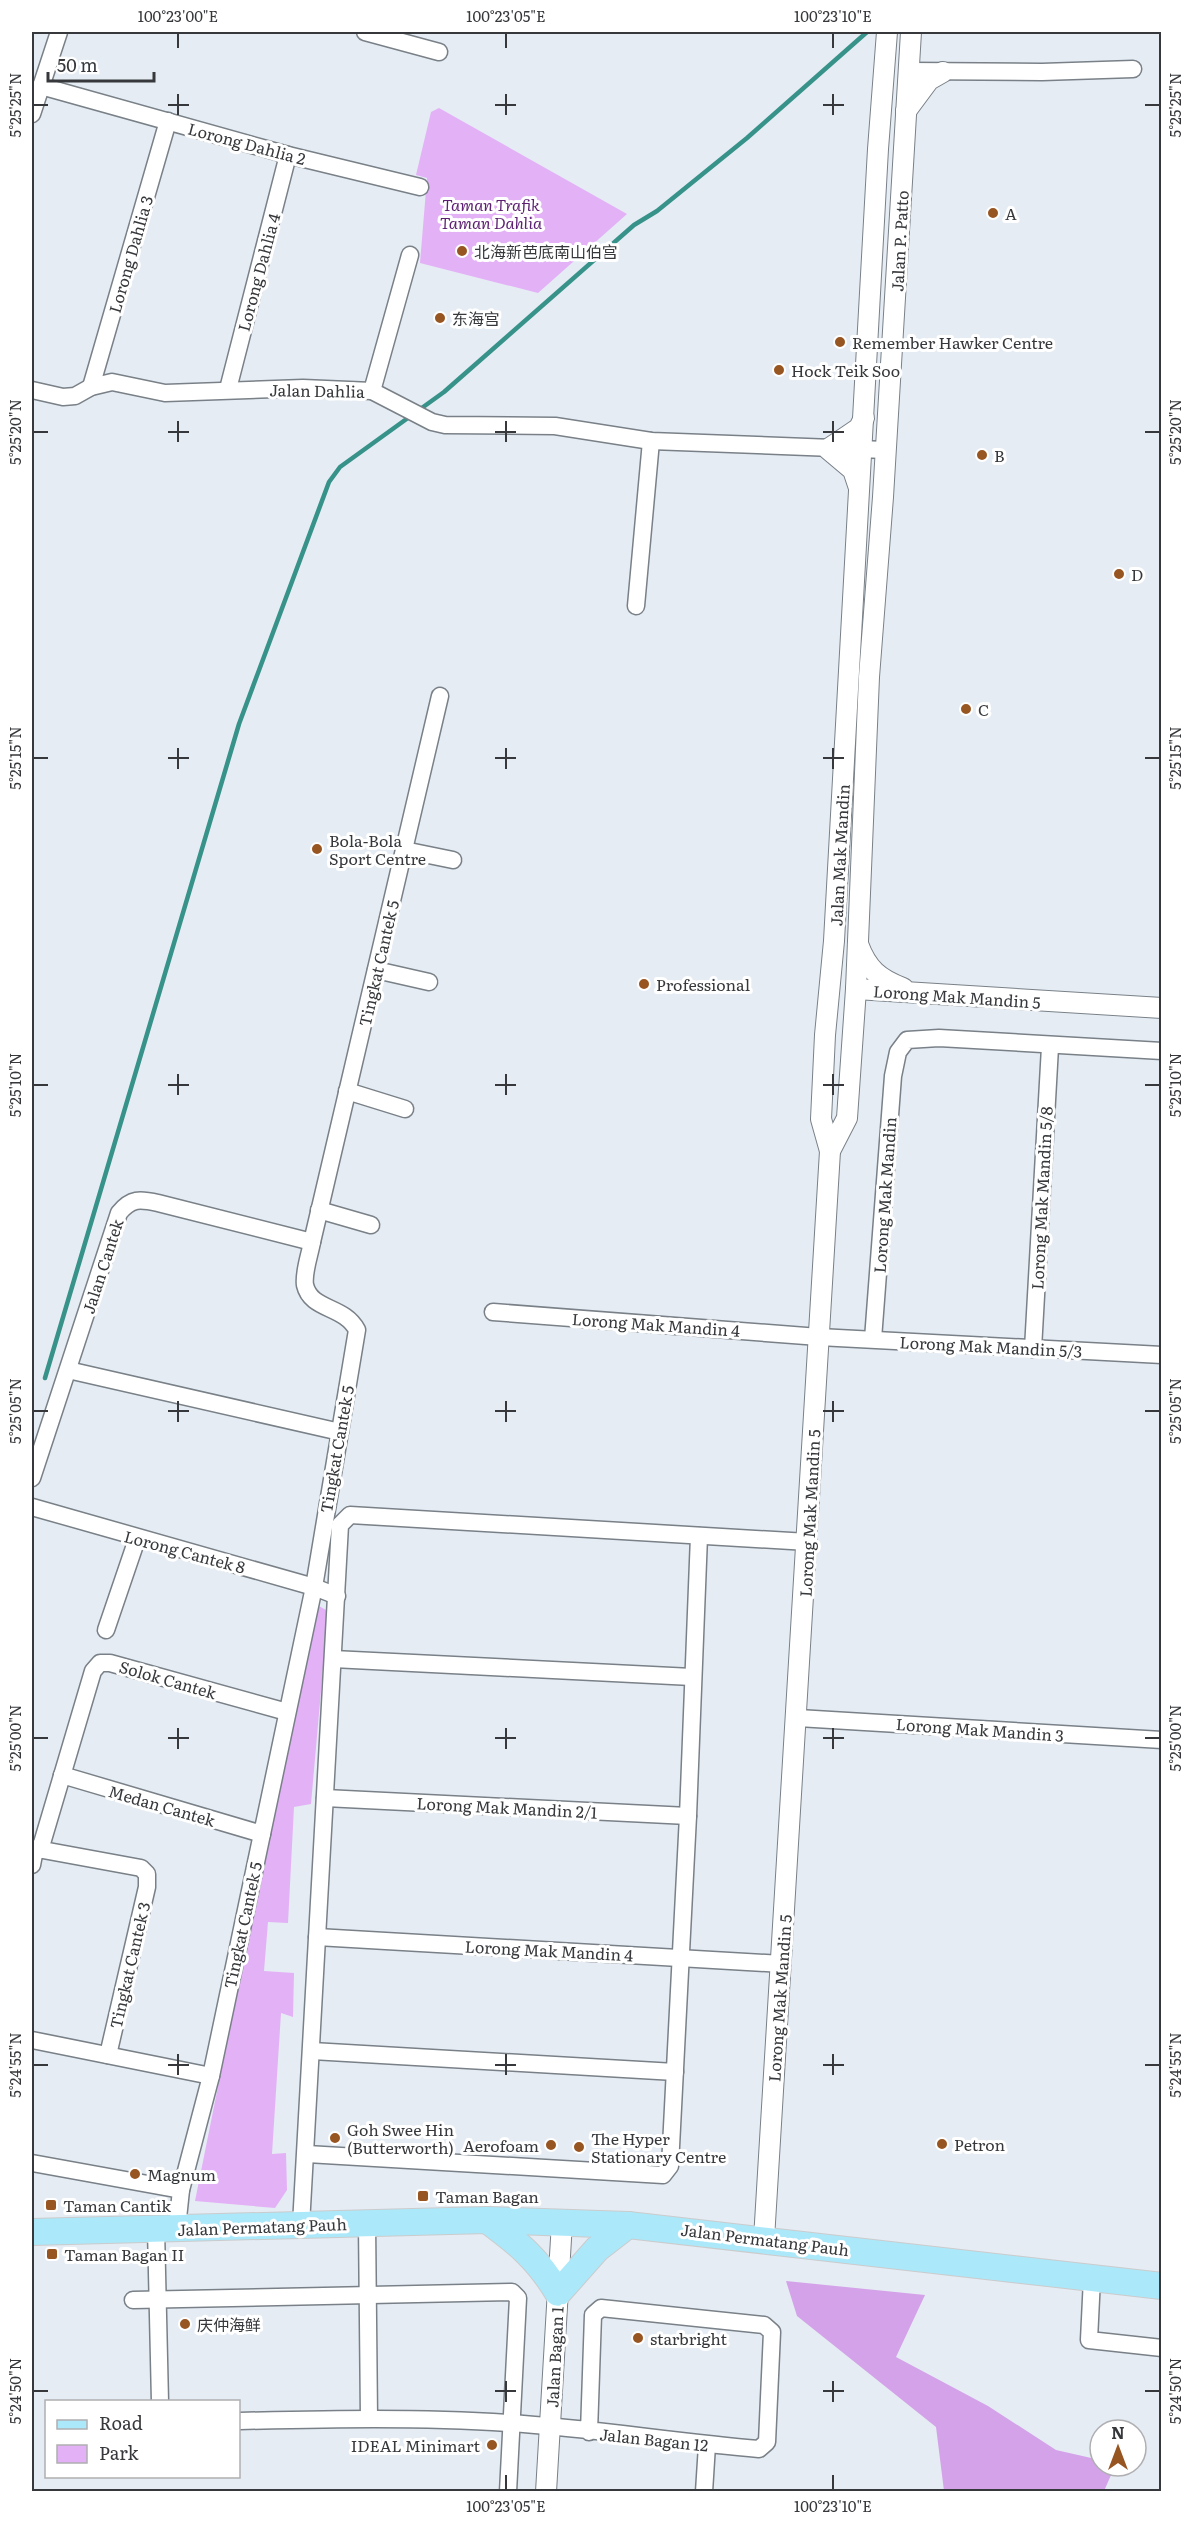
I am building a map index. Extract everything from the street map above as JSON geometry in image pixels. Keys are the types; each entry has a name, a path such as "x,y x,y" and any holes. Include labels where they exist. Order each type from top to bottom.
{"main road":[{"name":"Jalan Permatang Pauh","path":"32,2232 487,2220 628,2225 1161,2286"},
{"path":"487,2220 531,2254 544,2269 558,2293 597,2249 628,2225"}],"street":[{"path":"32,114 59,32"},
{"path":"365,32 402,36 439,52"},
{"name":"Jalan P. Patto","path":"862,450 878,149 887,32"},
{"name":"Jalan P. Patto","path":"885,450 910,32"},
{"path":"908,71 1133,69"},
{"path":"906,111 929,80 943,72"},
{"name":"Lorong Dahlia 2","path":"41,86 288,155 420,187"},
{"name":"Lorong Dahlia 3","path":"91,387 168,121"},
{"name":"Lorong Dahlia 4","path":"228,390 288,155"},
{"path":"372,391 410,255"},
{"name":"Jalan Dahlia","path":"32,390 63,397 75,396 91,387 112,382 165,393 303,388 372,391 432,422 460,426 555,426 651,441 885,450"},
{"path":"860,489 853,470 828,448 859,428 864,418"},
{"path":"636,606 651,441"},
{"name":"Jalan Mak Mandin","path":"830,1151 821,1119 825,1030 834,941 862,450"},
{"name":"Jalan Mak Mandin","path":"856,989 856,939 868,677 885,450"},
{"name":"Tingkat Cantek 5","path":"167,2229 181,2190 211,2076 314,1587 357,1330 351,1318 314,1300 305,1284 319,1210 440,696"},
{"path":"404,850 453,860"},
{"path":"856,939 865,962 873,972 887,982 927,995"},
{"path":"825,1030 841,1000 856,989 843,976 837,963 834,941"},
{"path":"376,970 429,982"},
{"name":"Lorong Mak Mandin 5","path":"764,2239 798,1718 830,1151 847,1118 856,989 1161,1008"},
{"path":"852,1031 870,1005 882,999 927,995"},
{"name":"Lorong Mak Mandin","path":"873,1339 893,1076 898,1053 907,1041 922,1038 1050,1047"},
{"path":"1050,1047 1161,1051"},
{"name":"Lorong Mak Mandin 5/8","path":"1033,1348 1050,1047"},
{"path":"347,1091 405,1109"},
{"name":"Jalan Cantek","path":"32,1478 35,1454 68,1370 118,1213 128,1202 140,1199 312,1242"},
{"path":"319,1210 371,1225"},
{"name":"Lorong Mak Mandin 4","path":"493,1312 819,1337"},
{"name":"Lorong Mak Mandin 5/3","path":"819,1337 1161,1355"},
{"path":"68,1370 340,1432"},
{"name":"Lorong Cantek 8","path":"32,1508 314,1587 337,1596"},
{"path":"302,2225 340,1525 350,1515 808,1542"},
{"path":"307,2154 663,2175 670,2166 682,1958 699,1536"},
{"path":"106,1630 137,1539"},
{"path":"333,1659 692,1677"},
{"name":"Solok Cantek","path":"32,1866 93,1671 100,1664 110,1663 287,1712"},
{"name":"Lorong Mak Mandin 3","path":"798,1718 1161,1740"},
{"name":"Medan Cantek","path":"62,1775 262,1834"},
{"name":"Lorong Mak Mandin 2/1","path":"325,1798 688,1816"},
{"name":"Tingkat Cantek 3","path":"36,1849 141,1868 147,1874 147,1887 108,2055"},
{"name":"Lorong Mak Mandin 4","path":"317,1937 782,1964"},
{"path":"32,2040 211,2076"},
{"path":"312,2051 675,2072"},
{"path":"32,2163 181,2190"},
{"name":"Jalan Bagan 1","path":"546,2492 562,2222"},
{"name":"Jalan Permatang Pauh","path":"367,2223 369,2418"},
{"name":"Jalan Permatang Pauh","path":"160,2400 158,2299 167,2229"},
{"path":"1092,2278 1089,2340 1161,2348"},
{"path":"133,2300 512,2292 518,2298 508,2492"},
{"name":"Jalan Bagan 12","path":"550,2427 589,2432 707,2445 759,2449 767,2442 772,2332 764,2325 600,2308 593,2315 589,2432"},
{"path":"240,2421 369,2418 512,2423 550,2427"},
{"path":"704,2492 707,2445"}],"green space":[{"name":"Taman Trafik Taman Dahlia","path":"439,108 627,214 538,293 420,263 427,178 416,175 431,112"},
{"path":"315,1604 328,1611 311,1804 294,1807 288,1923 268,1922 264,1971 294,1973 293,2017 281,2013 272,2154 286,2153 287,2190 275,2208 195,2201"}],"shaded area":[{"path":"786,2281 925,2295 896,2357 988,2406 1056,2450 1088,2457 1088,2478 1110,2478 1104,2491 944,2491 936,2427 797,2316"}],"waterway":[{"path":"419,410 444,392 634,225 657,211 747,138 867,32"},
{"path":"45,1378 239,724 329,482 340,467 412,415"}],"place":[{"name":"A","path":"993,213"},
{"name":"北海新芭底南山伯宫","path":"462,251"},
{"name":"东海宫","path":"440,318"},
{"name":"Remember Hawker Centre","path":"840,342"},
{"name":"Hock Teik Soo","path":"779,370"},
{"name":"B","path":"982,455"},
{"name":"D","path":"1119,574"},
{"name":"C","path":"966,709"},
{"name":"Bola-Bola Sport Centre","path":"317,849"},
{"name":"Professional","path":"644,984"},
{"name":"Goh Swee Hin (Butterworth)","path":"335,2138"},
{"name":"Petron","path":"942,2144"},
{"name":"Aerofoam","path":"551,2145"},
{"name":"The Hyper Stationary Centre","path":"579,2147"},
{"name":"Magnum","path":"135,2174"},
{"name":"Taman Bagan","path":"423,2196"},
{"name":"Taman Cantik","path":"51,2205"},
{"name":"Taman Bagan II","path":"52,2254"},
{"name":"庆仲海鲜","path":"185,2324"},
{"name":"starbright","path":"638,2338"},
{"name":"IDEAL Minimart","path":"492,2445"}]}
